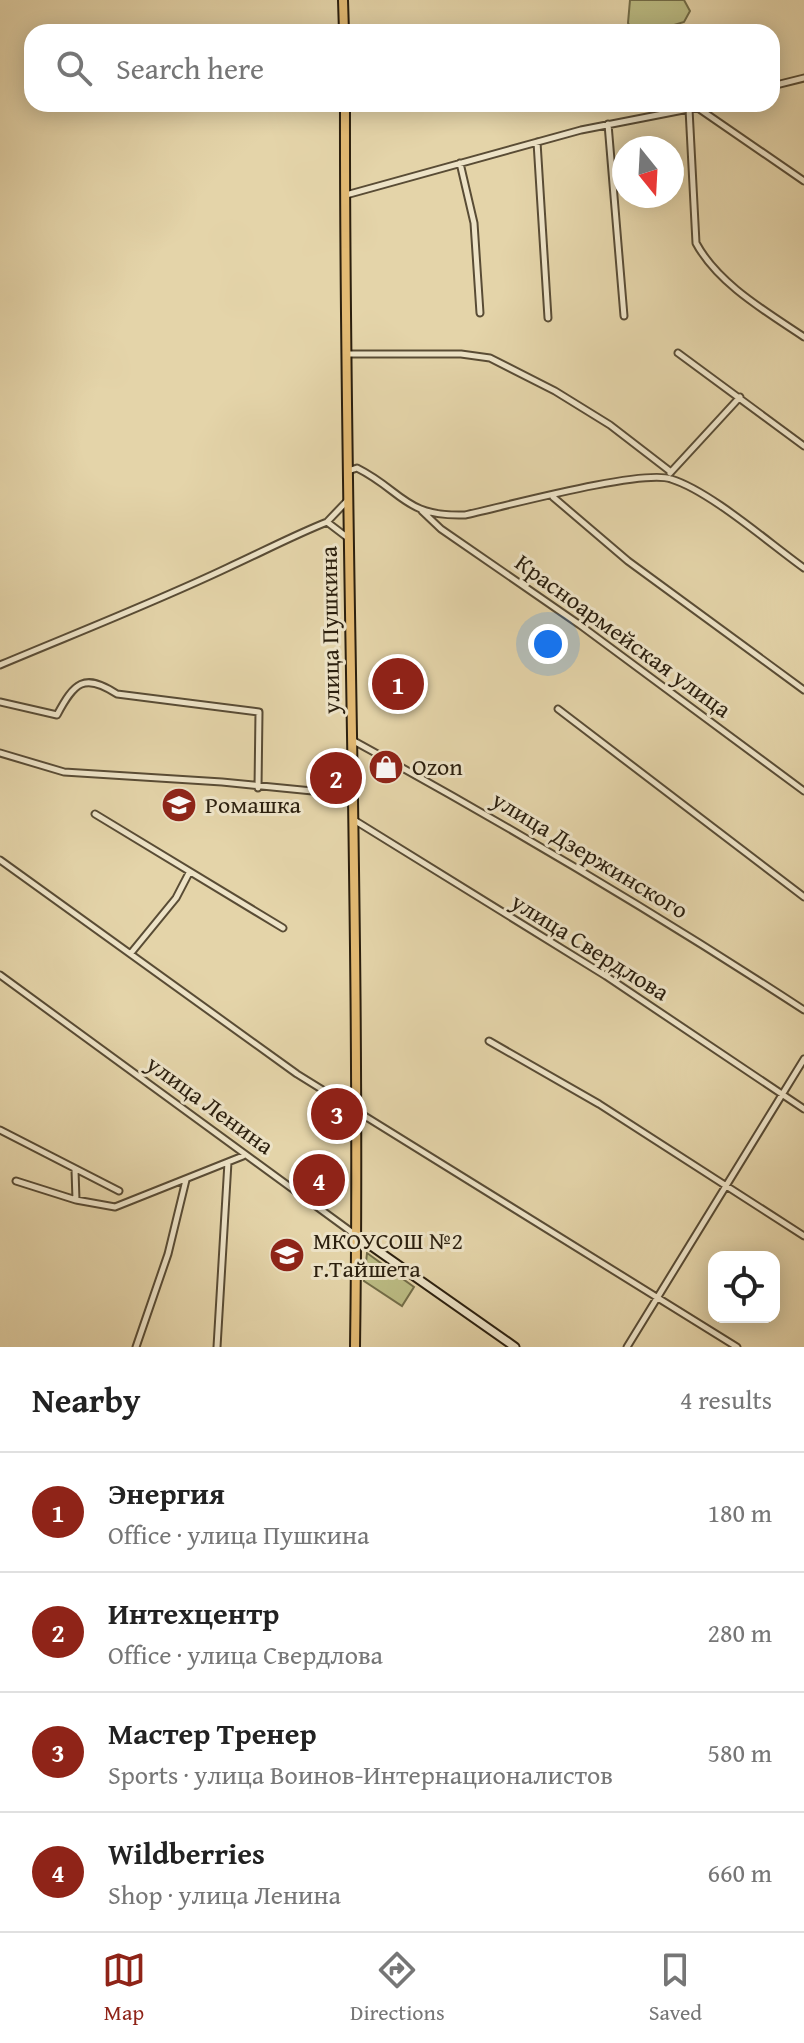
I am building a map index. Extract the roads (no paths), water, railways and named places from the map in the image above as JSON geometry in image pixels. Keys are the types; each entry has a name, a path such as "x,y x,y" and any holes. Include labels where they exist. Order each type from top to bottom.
{"main road":[{"path":"343,0 344,24"},
{"name":"улица Пушкина","path":"345,112 347,501 354,796 355,1347"},
{"name":"улица Ленина","path":"357,1236 515,1347"}],"street":[{"path":"780,84 804,78"},
{"path":"345,195 608,124 673,112"},
{"path":"689,112 696,243 704,258 726,280 804,337"},
{"path":"703,112 804,181"},
{"path":"608,124 624,316"},
{"path":"537,142 548,318"},
{"path":"460,163 474,223 480,313"},
{"path":"678,353 804,446"},
{"path":"346,354 461,354 490,358 599,418 669,475 804,568"},
{"path":"421,510 465,515 669,475 740,397"},
{"name":"Красноармейская улица","path":"347,471 357,468 373,476 401,501 421,510 441,529 580,625 804,791"},
{"path":"552,496 628,561 804,690"},
{"path":"0,665 131,611 226,569 274,543 327,522 347,501"},
{"path":"327,522 348,538"},
{"path":"0,702 57,715 73,686 84,682 102,684 117,694 259,712 258,788"},
{"path":"558,709 804,897"},
{"name":"улица Дзержинского","path":"352,740 498,820 667,920 804,1010"},
{"path":"0,753 64,772 222,782 354,796"},
{"path":"95,814 283,928"},
{"name":"улица Свердлова","path":"353,820 606,976 804,1109"},
{"path":"0,860 297,1074 737,1347"},
{"path":"131,953 176,898 189,873"},
{"name":"улица Ленина","path":"0,975 357,1236"},
{"path":"489,1041 599,1104 804,1236"},
{"path":"627,1347 804,1059"},
{"path":"0,1130 119,1191"},
{"path":"16,1181 76,1200 115,1207 244,1156"},
{"path":"217,1347 228,1162"},
{"path":"75,1170 76,1200"},
{"path":"136,1347 168,1254 186,1179"}],"place":[{"name":"Энергия","path":"398,684"},
{"name":"Ozon","path":"386,767"},
{"name":"Интехцентр","path":"336,778"},
{"name":"Ромашка","path":"179,805"},
{"name":"Мастер Тренер","path":"337,1114"},
{"name":"Wildberries","path":"319,1180"},
{"name":"МКОУСОШ №2 г.Тайшета","path":"287,1255"}]}
